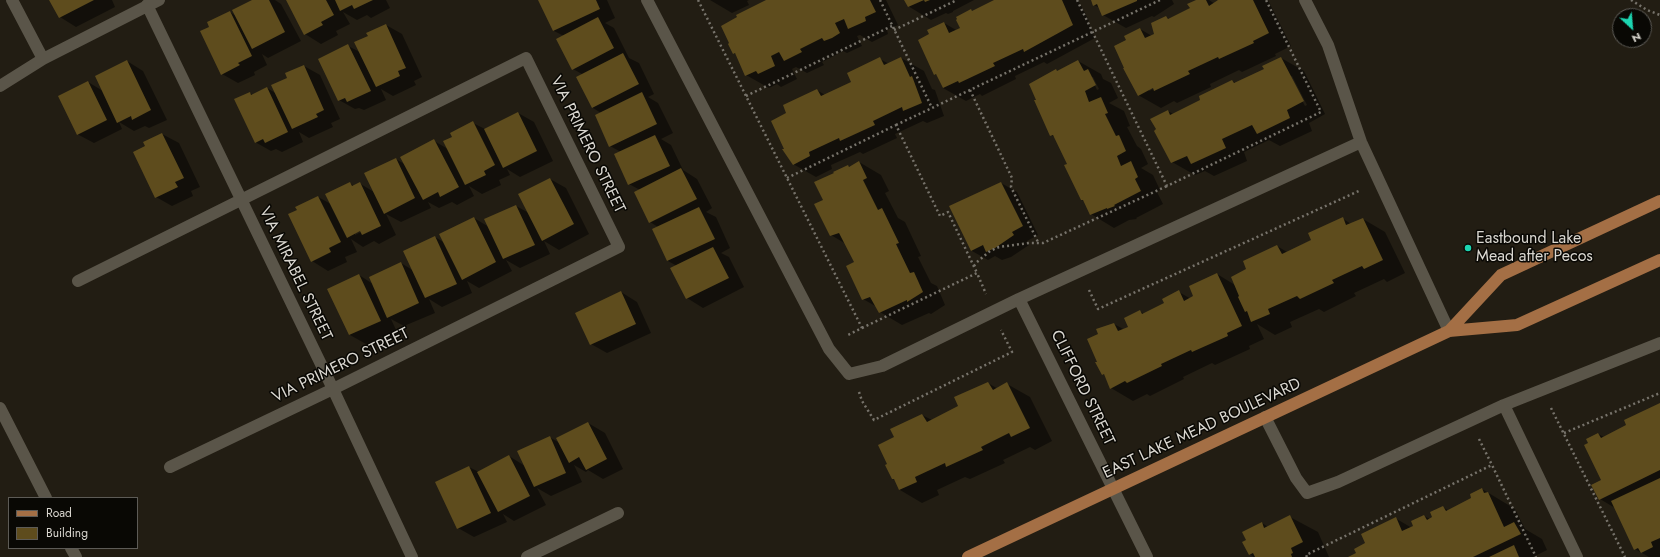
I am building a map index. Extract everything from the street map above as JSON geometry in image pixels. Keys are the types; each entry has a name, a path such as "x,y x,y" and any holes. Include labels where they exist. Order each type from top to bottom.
{"main road":[{"name":"EAST LAKE MEAD BOULEVARD","path":"1450,331 1501,275 1660,201"},
{"name":"EAST LAKE MEAD BOULEVARD","path":"968,557 1450,331 1517,325 1660,260"}],"street":[{"path":"12,0 42,59"},
{"path":"0,86 42,59 159,0"},
{"path":"647,0 827,346 849,374 882,366 1019,299 1361,142"},
{"path":"1305,0 1328,45 1361,142 1450,331"},
{"name":"VIA MIRABEL STREET","path":"147,5 333,389 412,557"},
{"name":"VIA PRIMERO STREET","path":"78,281 240,199 526,58 619,247 333,389 170,467"},
{"name":"CLIFFORD STREET","path":"1019,299 1147,557"},
{"path":"1265,418 1296,478 1307,493 1338,482 1504,405 1660,343"},
{"path":"1504,405 1577,557"},
{"path":"0,408 45,497"},
{"path":"527,557 618,513"}],"path":[{"path":"698,0 862,328"},
{"path":"880,0 932,108"},
{"path":"894,30 957,0"},
{"path":"1077,0 1168,186"},
{"path":"787,178 1160,0"},
{"path":"974,266 990,251 999,247 1043,242 1054,238 1168,186 1321,112 1266,0"},
{"path":"1631,0 1647,10 1660,15"},
{"path":"746,96 892,26"},
{"path":"970,90 1012,178 1011,187 1038,242"},
{"path":"854,373 862,401 874,420 1012,352 948,212 940,216 896,125"},
{"path":"1081,271 1098,309 1380,181"},
{"path":"827,346 977,273"},
{"path":"1542,390 1625,557"},
{"path":"1564,433 1660,393"},
{"path":"1470,420 1536,557"},
{"path":"1307,557 1306,555 1492,466"}],"building":[{"path":"49,0 94,0 59,18"},
{"path":"252,0 269,0 285,32 252,49 232,10"},
{"path":"286,0 326,0 334,15 321,22 323,25 304,35"},
{"path":"335,0 373,0 354,9 352,5 340,11"},
{"path":"538,0 596,0 600,9 553,31"},
{"path":"766,0 870,0 876,12 865,17 866,21 848,29 844,19 835,23 840,33 832,38 824,41 822,38 800,49 802,52 784,61 779,52 771,56 775,66 758,74 756,71 745,76 735,53 733,54 728,44 729,43 721,26 737,17 736,15"},
{"path":"904,0 924,0 908,7"},
{"path":"994,0 1062,0 1073,25 1024,52 1023,49 993,63 995,66 959,83 958,81 943,88 936,74 934,75 918,40 929,34 927,30 944,22 949,33 960,28 956,17"},
{"path":"1091,0 1137,1 1102,16 1097,4 1093,6"},
{"path":"1196,0 1206,0 1209,6 1218,0 1253,0 1269,33 1253,41 1254,43 1188,71 1190,74 1154,91 1153,88 1138,96 1123,68 1114,46 1126,40 1124,36 1140,28 1145,38 1154,34 1151,23 1166,16 1168,19 1190,8 1187,4"},
{"path":"230,11 252,56 238,63 240,65 221,75 200,31 209,27 207,22"},
{"path":"598,17 614,48 572,70 556,39"},
{"path":"386,24 406,68 398,71 400,76 376,87 354,42 368,36 366,33"},
{"path":"348,44 371,91 347,102 345,98 338,101 318,59"},
{"path":"623,53 639,84 592,108 576,77"},
{"path":"880,57 884,65 901,57 910,77 912,76 922,103 903,111 902,107 873,121 875,125 840,141 839,138 809,152 810,156 793,165 782,149 784,149 771,121 786,113 783,105 817,89 821,96 851,82 847,73"},
{"path":"1281,57 1304,101 1287,110 1290,118 1257,134 1252,125 1222,139 1226,148 1191,164 1187,156 1171,163 1154,131 1156,129 1150,119 1168,110 1170,115 1200,100 1199,96 1232,80 1234,83 1264,69 1262,66"},
{"path":"127,60 151,110 132,120 131,116 117,123 95,76"},
{"path":"1078,60 1084,71 1088,69 1096,85 1085,91 1089,102 1101,97 1108,113 1105,114 1116,136 1119,135 1126,151 1117,156 1121,166 1131,161 1138,177 1135,179 1141,191 1114,205 1115,206 1090,215 1064,165 1067,164 1053,135 1050,136 1034,100 1036,100 1029,84 1056,69 1057,71"},
{"path":"304,65 324,110 316,114 318,117 292,129 271,85 287,78 285,73"},
{"path":"88,81 107,120 77,135 58,96"},
{"path":"267,87 288,132 265,143 263,139 255,143 234,99 250,92 251,95"},
{"path":"642,92 657,124 609,147 595,115"},
{"path":"518,112 537,151 503,168 484,129"},
{"path":"473,121 495,165 484,171 486,175 465,185 443,141 452,137 450,133"},
{"path":"162,133 184,178 175,182 178,187 155,198 133,152 145,146 143,142"},
{"path":"655,135 670,166 628,185 614,154"},
{"path":"434,139 459,187 440,197 438,192 423,200 400,157"},
{"path":"396,158 415,198 384,214 364,173"},
{"path":"859,161 867,178 863,180 878,210 882,208 899,243 896,244 910,273 914,272 923,292 907,302 907,300 879,313 870,297 862,300 846,266 854,262 839,233 830,236 814,204 823,200 814,182 848,165 849,167"},
{"path":"681,168 697,199 649,223 634,192"},
{"path":"550,178 574,224 542,241 518,194"},
{"path":"350,182 352,186 360,182 381,226 362,235 360,231 347,238 325,194"},
{"path":"1001,182 1023,226 1012,232 1014,235 995,248 986,252 983,245 971,251 949,206"},
{"path":"318,196 341,242 329,248 331,252 311,262 288,214 297,210 295,207"},
{"path":"516,205 535,245 503,259 484,219"},
{"path":"699,207 715,239 667,261 652,229"},
{"path":"474,217 496,262 462,280 439,234"},
{"path":"1343,217 1346,225 1363,218 1383,260 1364,269 1362,266 1332,280 1334,283 1300,299 1297,296 1268,309 1270,314 1251,322 1247,311 1245,312 1238,297 1239,296 1231,277 1246,269 1243,261 1277,245 1282,254 1311,240 1308,233"},
{"path":"435,236 457,284 425,298 403,251"},
{"path":"713,247 729,278 686,299 670,268"},
{"path":"401,262 419,303 387,318 369,277"},
{"path":"1217,273 1242,326 1227,333 1228,336 1192,352 1191,350 1161,364 1162,366 1127,383 1125,381 1110,389 1104,374 1102,375 1095,362 1097,362 1087,339 1098,334 1096,329 1114,323 1118,331 1128,327 1124,318 1140,310 1142,314 1164,303 1162,299 1179,290 1184,301 1193,296 1189,286"},
{"path":"359,274 381,321 349,335 327,289"},
{"path":"621,291 636,324 590,345 575,313"},
{"path":"988,382 993,390 1007,382 1030,428 1011,437 1009,433 981,447 983,450 946,467 945,463 915,477 917,482 899,490 885,465 887,464 878,445 894,437 890,429 922,414 927,422 958,406 954,397"},
{"path":"1660,403 1660,470 1599,500 1591,485 1601,480 1584,445 1588,443 1586,439 1598,433 1601,438 1626,425 1624,420"},
{"path":"588,422 607,459 586,470 579,457 569,463 556,438"},
{"path":"550,436 566,473 534,487 517,451"},
{"path":"509,455 530,496 498,512 477,472"},
{"path":"469,466 491,513 457,529 435,482"},
{"path":"1660,478 1660,538 1651,542 1653,547 1641,553 1638,548 1634,550 1611,501"},
{"path":"1482,488 1484,493 1488,492 1504,527 1514,522 1521,534 1473,557 1348,557 1356,553 1354,549 1365,543 1361,534 1396,517 1402,531 1413,526 1411,521 1424,515 1427,520 1432,517 1430,512 1443,506 1446,511 1471,498 1470,494"},
{"path":"1290,515 1303,542 1291,548 1293,553 1291,554 1292,557 1255,557 1253,553 1249,555 1242,542 1246,540 1242,532 1262,522 1264,528"},
{"path":"1514,545 1519,557 1489,557"}],"place":[{"name":"Eastbound Lake Mead after Pecos","path":"1468,248"}]}
